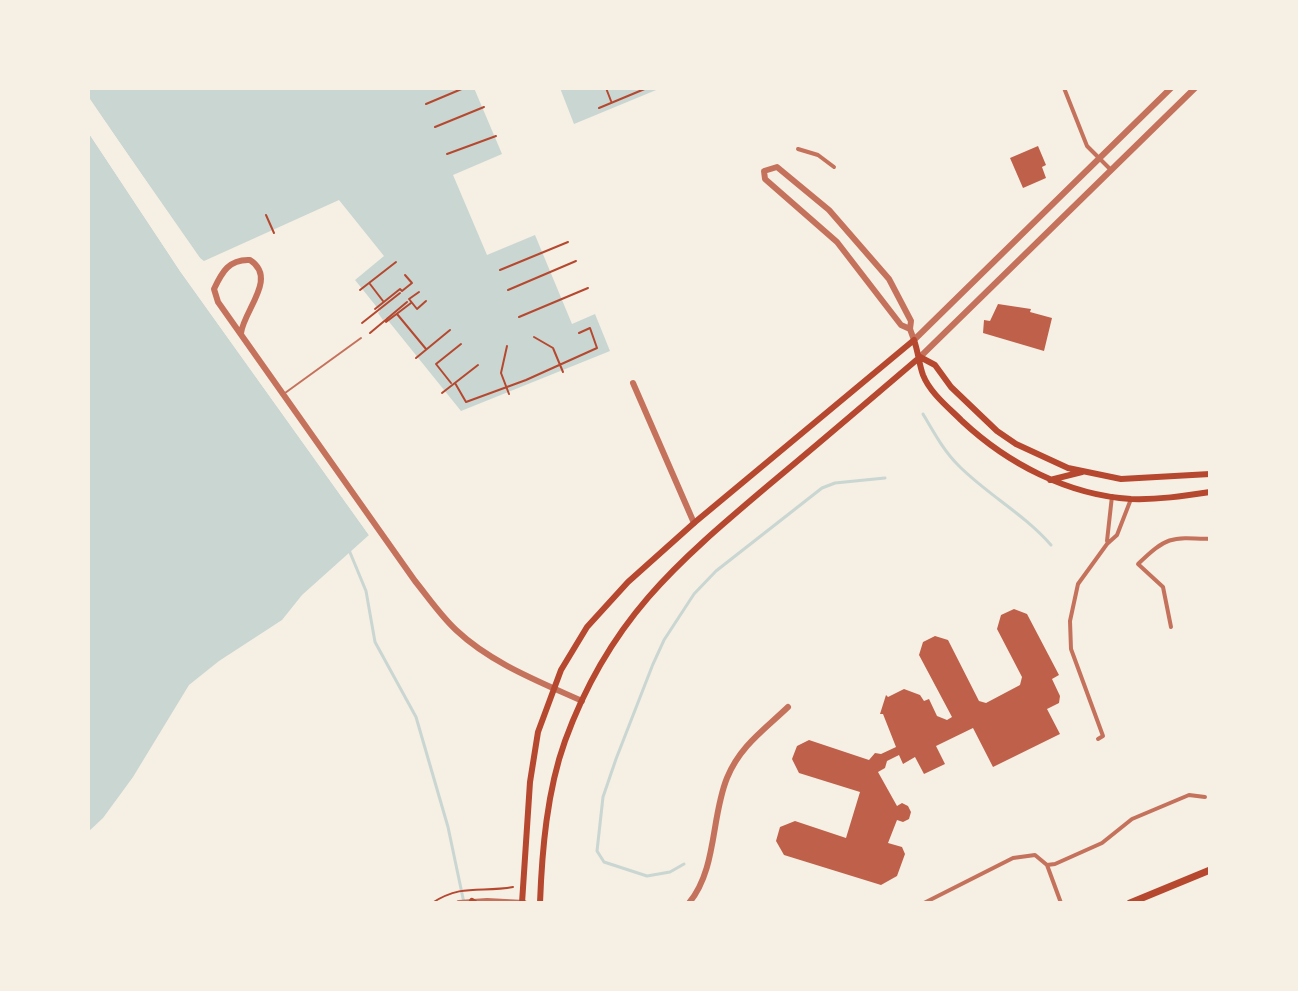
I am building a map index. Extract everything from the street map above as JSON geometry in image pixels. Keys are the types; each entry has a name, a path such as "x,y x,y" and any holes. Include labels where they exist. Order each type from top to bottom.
{"highway":[{"path":"1130,903 1210,870"}],"main road":[{"path":"523,903 533,759 538,732 571,653 606,605 694,523 914,340 923,376 938,397 979,437 1050,480 1088,493 1131,499 1210,492"},
{"path":"920,357 935,365 971,407 1016,444 1058,464 1121,479 1210,474"},
{"path":"540,903 555,782 564,744 597,669 621,629 669,572 706,538 920,357"},
{"path":"1050,480 1083,472"},
{"path":"694,523 706,538"}],"street":[{"path":"1064,88 1087,146 1112,171"},
{"path":"910,329 901,325 839,245 765,179 764,171 777,167 829,210 889,279 911,321 914,340 1171,88"},
{"path":"920,357 1195,88"},
{"path":"798,149 818,155 834,167"},
{"path":"839,245 852,236"},
{"path":"241,333 262,279 258,266 250,260 233,263 220,275 214,289 226,316 443,617 473,644 498,660 582,701"},
{"path":"633,383 694,523"},
{"path":"1107,544 1112,496"},
{"path":"1098,739 1103,736 1071,649 1070,621 1078,584 1117,535 1131,499"},
{"path":"1171,627 1163,587 1138,564 1161,542 1184,537 1210,539"},
{"path":"689,903 702,881 730,771 749,742 788,707"},
{"path":"1047,865 1102,843 1132,819 1189,795 1205,797"},
{"path":"924,903 1013,858 1035,855 1047,865 1061,903"},
{"path":"459,903 523,903"}],"lane":[{"path":"284,394 361,338"}],"path":[{"path":"426,104 464,88"},
{"path":"606,88 612,103"},
{"path":"599,108 647,88"},
{"path":"435,127 484,107"},
{"path":"447,154 496,136"},
{"path":"266,215 274,233"},
{"path":"500,270 568,242"},
{"path":"508,290 576,261"},
{"path":"360,290 396,262"},
{"path":"375,309 412,283 405,275"},
{"path":"369,283 384,302"},
{"path":"519,317 588,288"},
{"path":"386,322 419,292"},
{"path":"362,323 400,293"},
{"path":"409,302 417,309 426,301"},
{"path":"370,333 409,302"},
{"path":"397,314 426,349"},
{"path":"461,344 436,364 466,402 526,380 597,348 590,328 579,333"},
{"path":"416,358 450,330"},
{"path":"534,337 553,348 563,372"},
{"path":"507,346 501,373 509,394"},
{"path":"442,393 478,365"},
{"path":"432,903 462,890 513,887"}],"shaded area":[{"path":"89,88 474,88 502,154 453,175 487,255 535,235 572,324 595,314 610,351 461,411 386,318 383,320 378,313 380,311 355,280 384,256 339,200 204,261 197,256 90,99"},
{"path":"560,88 661,88 574,124"},
{"path":"88,132 180,271 369,535 302,595 282,620 219,661 189,685 133,777 103,818 88,832"}],"pier":[{"path":"89,88 90,100 205,265 193,259 88,104"},
{"path":"88,128 372,533 371,538 180,271"}],"building":[{"path":"1038,146 1046,165 1042,167 1046,178 1023,188 1010,158"},
{"path":"998,304 1031,309 1030,312 1052,318 1044,351 983,333 984,320 990,321"},
{"path":"1014,609 1027,614 1059,675 1052,679 1060,696 1059,703 1047,709 1060,734 993,767 973,728 936,746 945,764 924,774 915,757 903,764 899,755 887,761 885,768 878,772 897,806 902,803 911,812 909,819 903,822 897,820 888,843 902,847 905,854 897,876 881,885 784,855 776,841 780,827 795,821 846,838 860,792 799,773 792,759 797,746 809,740 869,760 875,753 881,754 896,747 883,714 880,714 886,695 888,697 904,689 920,695 924,701 929,699 937,716 947,720 952,717 919,655 923,642 935,636 948,640 979,701 986,703 1020,685 1022,677 997,629 1001,615"}],"waterway":[{"path":"923,414 959,466 1051,545"},
{"path":"684,864 670,872 647,876 604,862 597,851 603,797 664,640 694,594 716,571 822,488 835,483 885,478"},
{"path":"349,550 366,591 375,642 416,717 448,827 464,903"}]}
